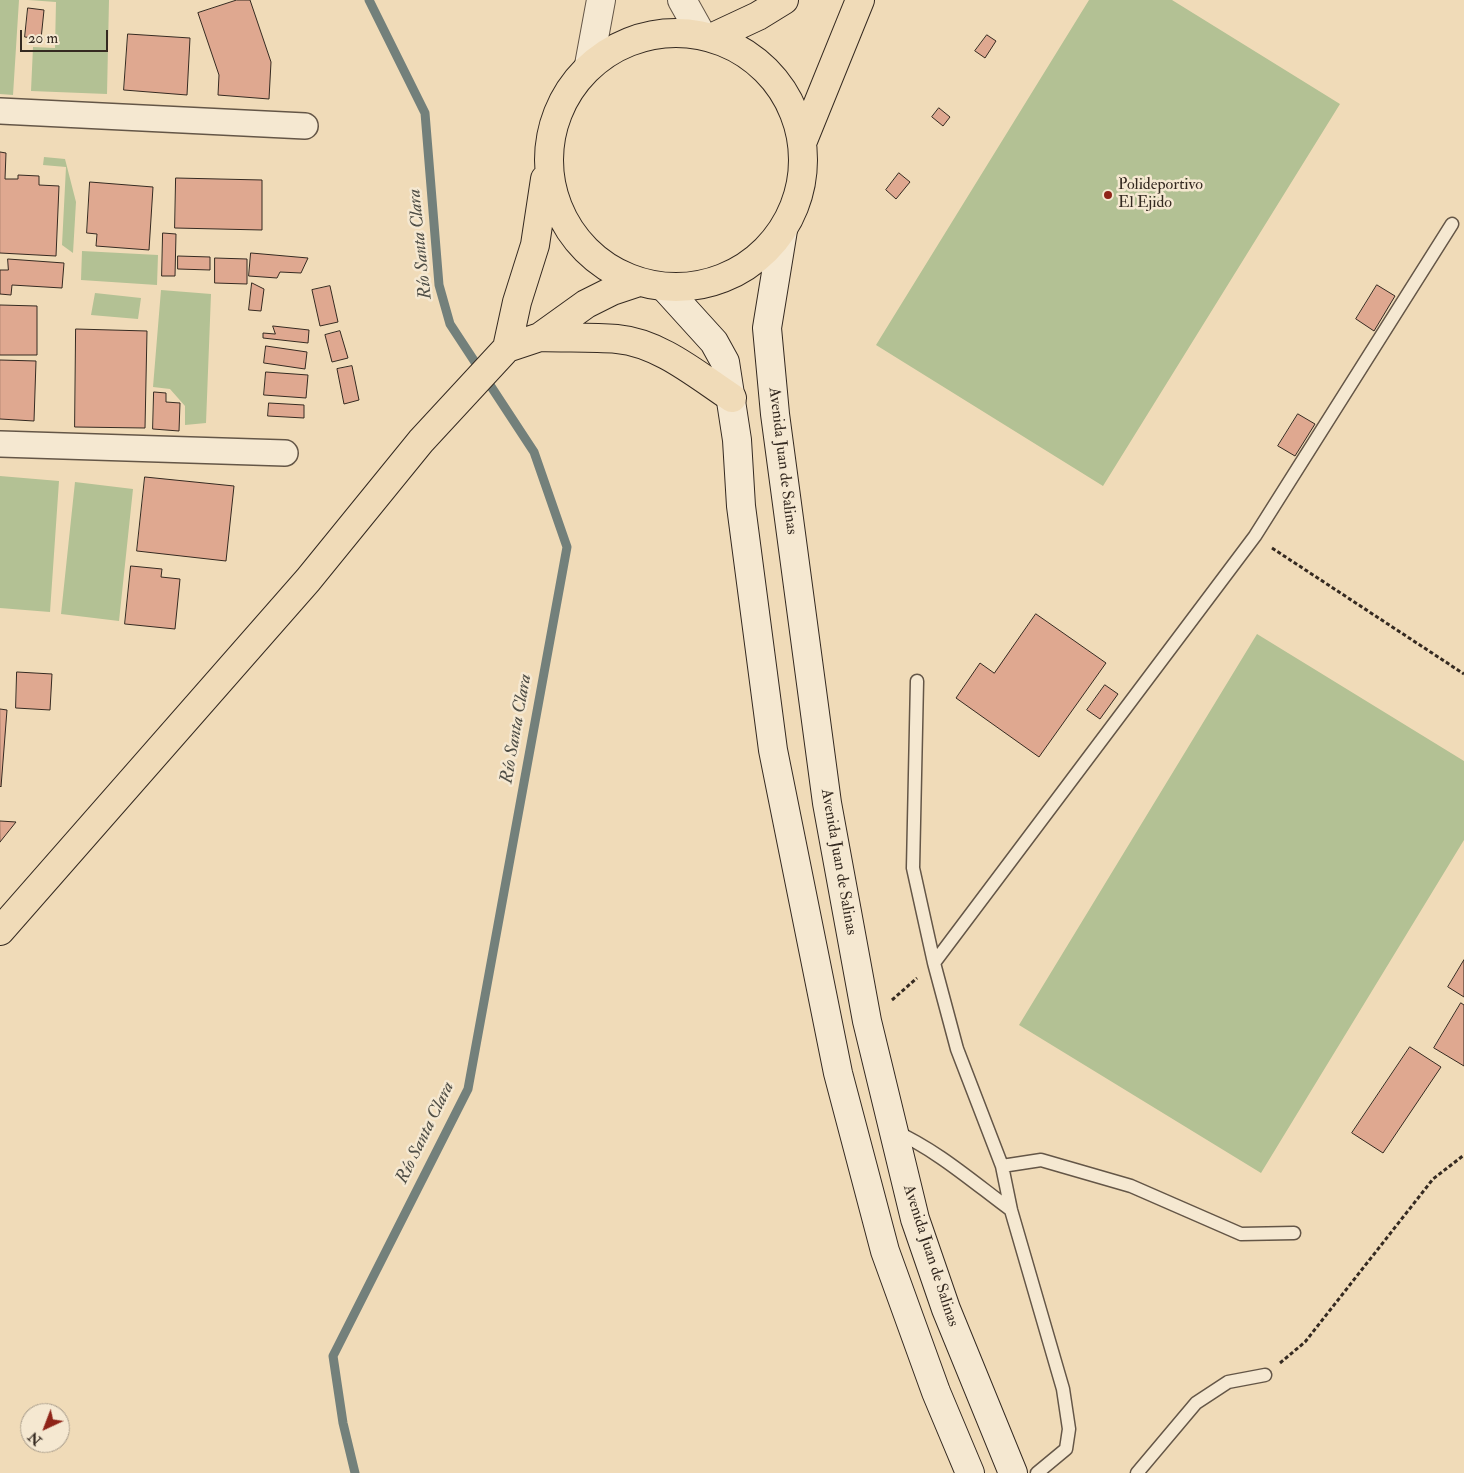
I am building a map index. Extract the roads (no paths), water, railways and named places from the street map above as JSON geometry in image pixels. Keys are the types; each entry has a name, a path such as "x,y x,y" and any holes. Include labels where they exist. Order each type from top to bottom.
{"highway":[{"path":"707,36 758,16 784,0"},
{"path":"802,143 860,0"},
{"path":"501,355 535,245 548,158 558,107 589,66 614,47 648,34 663,32 707,36 754,59 777,82 794,111 802,143 801,188 783,230 752,263 736,273 704,285 665,288 639,282 607,268 593,257 574,236 557,209 548,158"},
{"path":"0,931 308,580 421,441 501,355 540,337 586,304 612,291 639,282"},
{"path":"540,337 618,339 643,346 670,357 732,398"}],"main road":[{"path":"589,66 601,0"},
{"path":"682,0 707,36"},
{"name":"Avenida Juan de Salinas","path":"783,230 767,328 775,414 827,803 867,1022 915,1219 946,1309 1013,1473"},
{"path":"665,288 714,342 725,362 732,398 741,506 773,750 838,1073 885,1251 936,1392 970,1473"}],"street":[{"path":"0,111 305,126"},
{"path":"0,444 285,453"}],"lane":[{"path":"934,963 1255,536 1452,224"},
{"path":"917,682 913,868 934,963 957,1049 1002,1166 1011,1210 1063,1389 1069,1429 1066,1449 1037,1473"},
{"path":"893,1130 919,1142 934,1152 1011,1210"},
{"path":"1002,1166 1041,1160 1131,1186 1241,1234 1294,1233"},
{"path":"1137,1473 1196,1403 1228,1382 1265,1375"}],"waterway":[{"name":"Río Santa Clara","path":"355,1473 343,1423 333,1356 468,1089 567,547 534,452 450,324 439,285 425,113 369,0"}],"place":[{"name":"Polideportivo El Ejido","path":"1108,195"}]}
